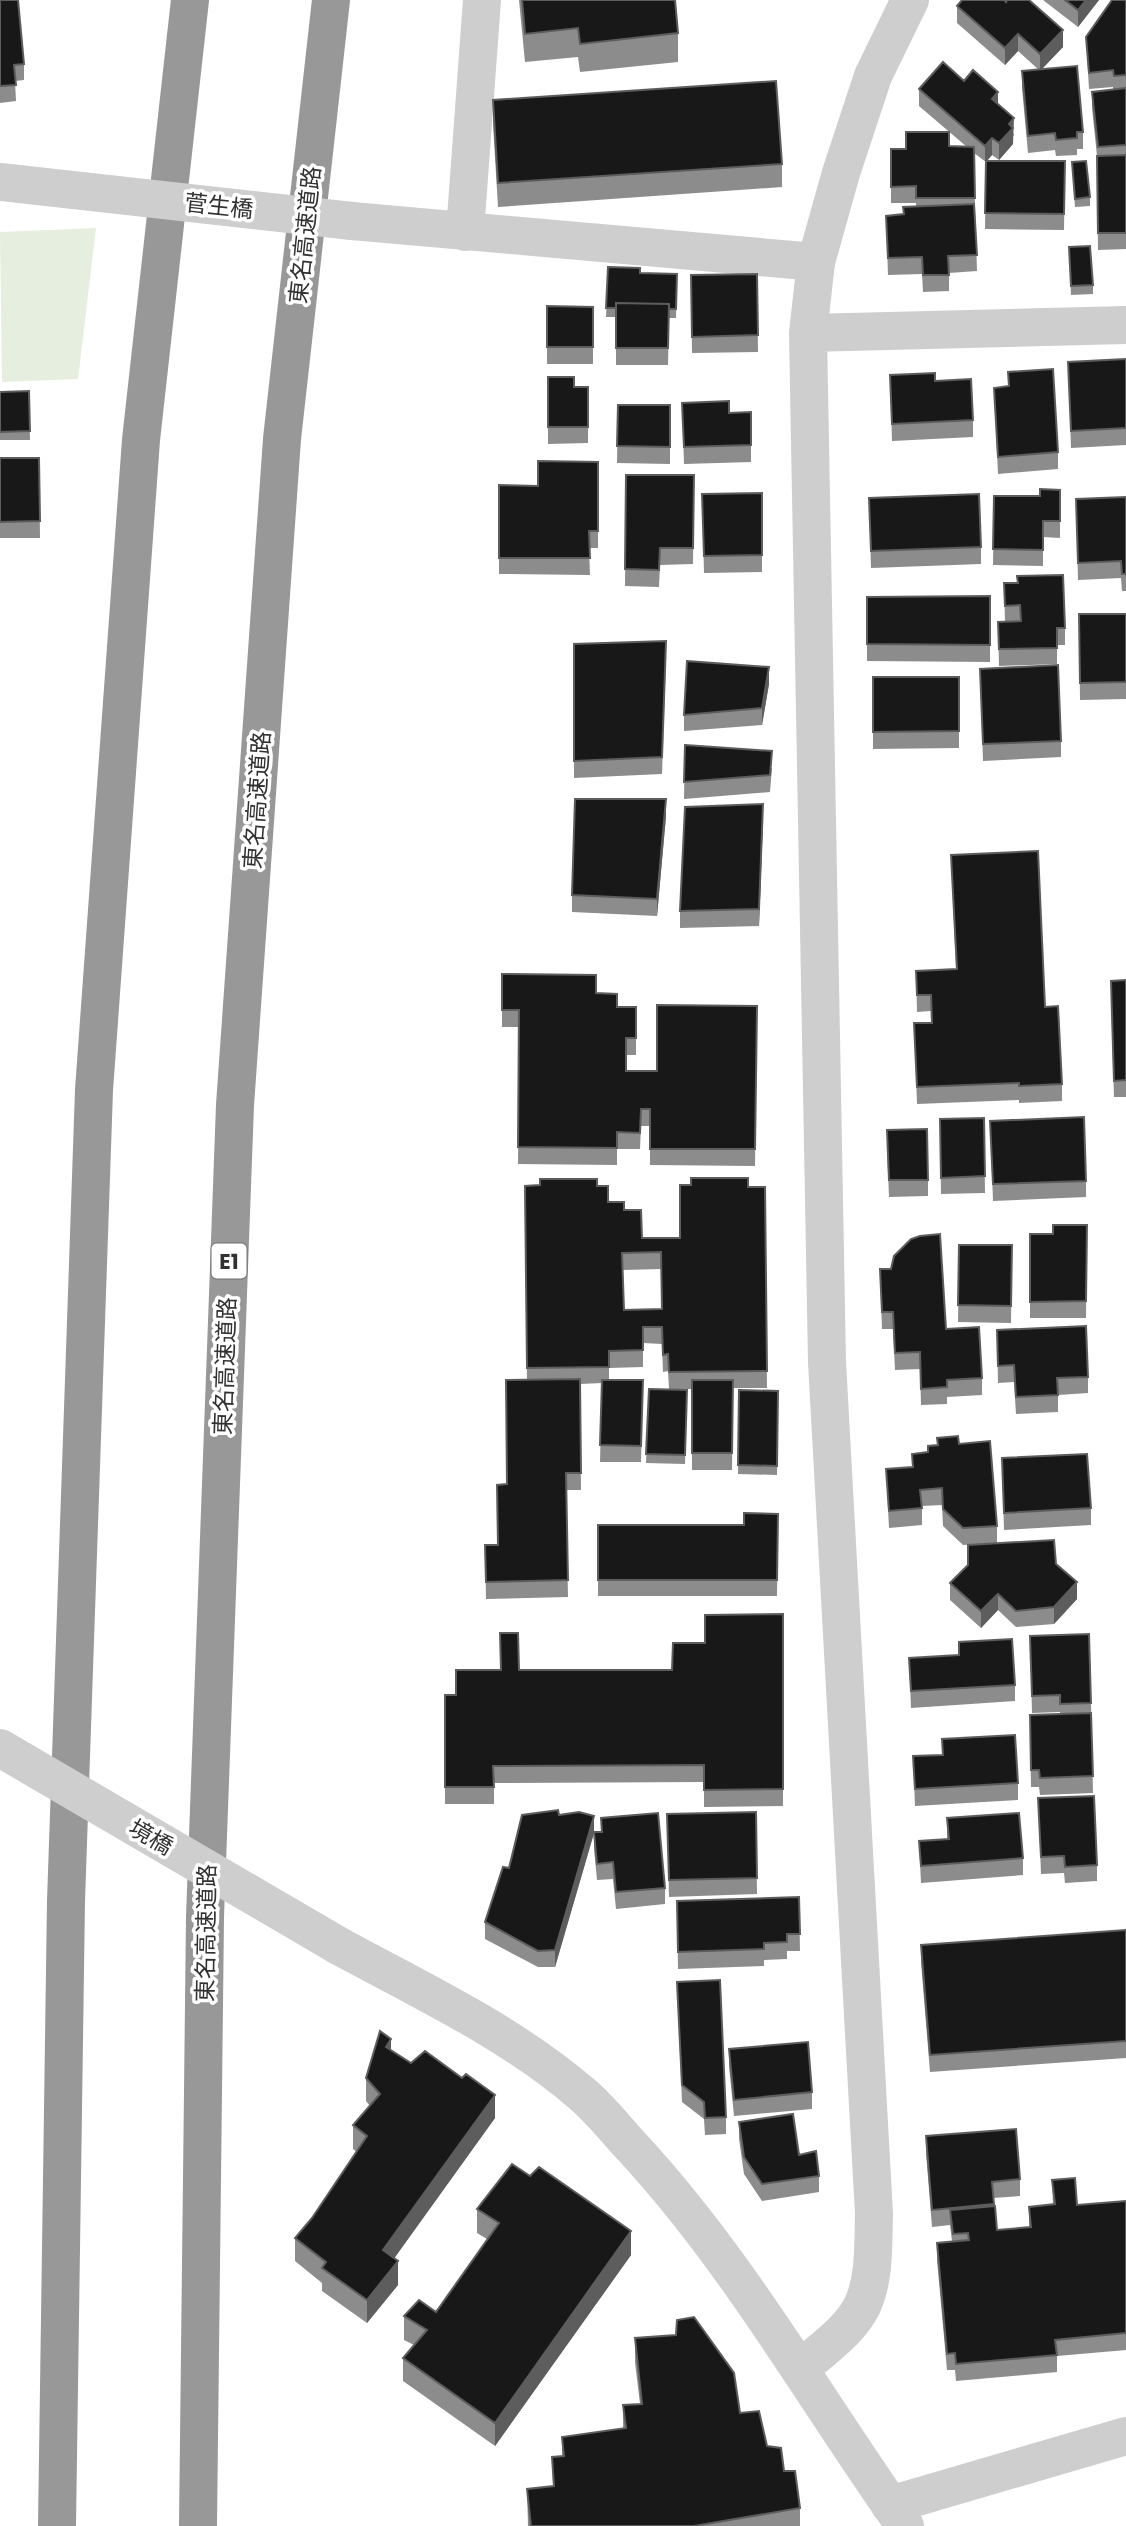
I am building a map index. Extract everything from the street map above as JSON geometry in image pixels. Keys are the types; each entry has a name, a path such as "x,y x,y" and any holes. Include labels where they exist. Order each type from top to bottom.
{"highway":[{"path":"57,2526 66,1901 94,1090 141,440 190,0"},
{"name":"東名高速道路","path":"198,2526 205,1917 235,1105 282,439 331,0"}],"street":[{"path":"452,231 482,0"},
{"path":"800,2369 846,2328 862,2306 872,2268 874,2214 827,1362 808,333 816,262 841,173 873,76 911,0"},
{"name":"菅生橋","path":"0,182 452,231 816,262"},
{"path":"808,333 1126,325"},
{"name":"境橋","path":"0,1748 339,1946 482,2024 539,2060 585,2096 674,2192 800,2369 897,2515"},
{"path":"897,2515 1126,2436"}],"green space":[{"path":"96,228 78,379 2,382 0,232"}],"building":[{"path":"0,0 18,0 24,64 14,65 16,85 0,86"},
{"path":"522,0 675,0 678,33 580,44 578,28 525,34"},
{"path":"962,0 1029,0 1063,30 1040,54 1018,34 1005,48 957,6"},
{"path":"1065,0 1086,0 1078,10"},
{"path":"1112,0 1126,0 1126,75 1114,76 1113,70 1089,73 1086,37"},
{"path":"943,62 964,81 973,70 998,92 992,99 1014,118 1009,124 1013,128 999,143 992,138 985,146 919,89"},
{"path":"1077,66 1083,132 1077,132 1077,138 1056,140 1055,133 1028,136 1022,71"},
{"path":"776,81 782,164 498,183 493,100"},
{"path":"1126,88 1126,145 1098,147 1092,92"},
{"path":"906,132 949,132 949,146 974,147 975,198 916,198 916,186 891,187 891,149 906,149"},
{"path":"1126,155 1126,233 1098,233 1097,156"},
{"path":"986,161 1065,161 1064,214 985,213"},
{"path":"1086,161 1090,197 1075,199 1072,162"},
{"path":"974,204 977,255 948,256 949,275 923,275 922,257 888,258 886,216 904,214 903,207"},
{"path":"1090,246 1093,285 1071,286 1069,247"},
{"path":"608,267 640,268 640,273 677,274 676,309 669,309 669,304 616,303 616,308 606,308"},
{"path":"757,274 758,335 692,337 691,275"},
{"path":"616,303 669,304 668,348 616,348"},
{"path":"547,306 593,307 593,347 547,347"},
{"path":"1126,359 1126,428 1071,431 1068,362"},
{"path":"1053,369 1058,452 998,457 994,388 1009,386 1008,372"},
{"path":"935,373 935,381 971,379 973,420 892,424 890,375"},
{"path":"548,377 574,377 574,387 588,387 588,427 548,427"},
{"path":"29,391 30,431 0,432 0,392"},
{"path":"729,401 729,413 751,412 751,445 684,447 682,403"},
{"path":"618,405 670,405 670,447 617,446"},
{"path":"0,458 39,458 40,521 0,522"},
{"path":"538,461 598,462 598,531 589,531 590,558 499,558 499,485 538,486"},
{"path":"626,475 694,475 693,548 660,548 659,570 625,569"},
{"path":"1040,489 1060,490 1060,521 1043,521 1043,550 993,549 994,496 1040,496"},
{"path":"762,493 762,555 704,556 702,494"},
{"path":"979,494 981,547 871,551 869,498"},
{"path":"1126,497 1126,574 1122,574 1121,561 1078,563 1076,499"},
{"path":"1063,575 1065,628 1057,628 1057,648 999,649 998,622 1021,621 1020,605 1005,606 1004,583 1018,583 1017,576"},
{"path":"990,596 990,645 867,644 867,597"},
{"path":"1079,614 1126,614 1126,682 1080,683"},
{"path":"666,641 662,757 574,761 574,644"},
{"path":"687,661 769,667 762,708 684,715"},
{"path":"1058,665 1061,741 983,744 980,669"},
{"path":"873,677 959,677 959,731 873,732"},
{"path":"685,745 772,751 770,775 684,782"},
{"path":"575,799 666,799 657,899 572,895"},
{"path":"763,804 759,909 680,911 685,807"},
{"path":"1038,851 1045,1007 1058,1006 1062,1084 917,1087 914,1023 932,1023 931,995 917,995 916,971 957,969 951,855"},
{"path":"502,974 596,975 596,993 617,994 617,1007 636,1007 636,1038 626,1038 626,1071 657,1071 657,1005 757,1006 755,1149 650,1149 650,1109 641,1109 640,1133 617,1132 617,1148 518,1147 519,1010 502,1010"},
{"path":"1126,980 1126,1080 1114,1081 1111,981"},
{"path":"1084,1117 1086,1181 993,1184 990,1121"},
{"path":"984,1118 985,1176 941,1178 940,1119"},
{"path":"927,1129 928,1180 889,1180 887,1130"},
{"path":"691,1178 748,1178 748,1187 765,1187 767,1371 669,1372 668,1354 663,1355 662,1327 643,1327 643,1350 609,1351 609,1367 527,1368 525,1186 540,1185 540,1179 597,1179 597,1186 608,1186 608,1202 624,1202 624,1210 641,1210 642,1238 680,1238 680,1185 691,1185","holes":["661,1252 662,1309 624,1310 622,1253"]},
{"path":"1053,1225 1087,1225 1086,1301 1030,1302 1030,1234 1053,1234"},
{"path":"940,1234 946,1329 979,1327 982,1378 947,1380 947,1387 921,1389 920,1352 895,1353 893,1312 882,1312 880,1269 891,1269 894,1256 911,1239"},
{"path":"959,1245 1012,1245 1011,1306 958,1305"},
{"path":"1086,1326 1088,1377 1057,1378 1058,1395 1016,1397 1014,1365 998,1366 997,1330"},
{"path":"580,1379 581,1473 566,1473 568,1580 486,1582 485,1545 498,1545 497,1485 507,1484 506,1380"},
{"path":"602,1380 643,1380 641,1446 600,1445"},
{"path":"692,1380 733,1380 732,1453 692,1453"},
{"path":"649,1389 687,1390 685,1455 646,1454"},
{"path":"739,1390 778,1391 777,1466 738,1465"},
{"path":"958,1436 959,1444 990,1441 997,1526 963,1528 943,1509 942,1488 920,1490 922,1508 889,1511 886,1469 913,1467 912,1454 928,1452 928,1446 938,1445 937,1438"},
{"path":"1087,1454 1091,1508 1004,1513 1002,1458"},
{"path":"744,1513 778,1514 777,1580 598,1580 598,1525 744,1525"},
{"path":"1054,1540 1056,1564 1077,1582 1054,1607 1016,1611 998,1594 981,1611 950,1583 968,1565 968,1545"},
{"path":"783,1614 783,1789 704,1790 704,1765 493,1766 494,1787 445,1787 445,1695 456,1695 456,1670 501,1670 500,1633 518,1633 519,1670 672,1670 673,1643 705,1643 705,1615"},
{"path":"1089,1634 1091,1703 1060,1704 1060,1695 1032,1696 1030,1636"},
{"path":"1012,1639 1015,1685 911,1691 909,1658 959,1655 959,1642"},
{"path":"1091,1713 1093,1776 1040,1778 1039,1770 1031,1770 1030,1715"},
{"path":"1015,1735 1018,1783 915,1789 913,1756 943,1755 942,1739"},
{"path":"1094,1796 1097,1865 1065,1867 1064,1856 1041,1857 1038,1798"},
{"path":"558,1810 559,1815 579,1812 594,1816 555,1950 538,1951 485,1922 503,1867 509,1868 522,1815"},
{"path":"756,1812 757,1878 669,1880 667,1814"},
{"path":"658,1813 665,1888 616,1892 613,1862 597,1864 594,1832 602,1832 601,1818"},
{"path":"1019,1813 1023,1858 921,1866 919,1841 949,1839 947,1818"},
{"path":"799,1897 800,1934 787,1934 787,1942 764,1943 764,1949 678,1952 677,1901"},
{"path":"1126,1930 1126,2041 930,2055 921,1945"},
{"path":"720,1980 726,2117 705,2118 704,2102 682,2085 677,1982"},
{"path":"380,2031 391,2039 386,2047 411,2063 425,2051 462,2078 466,2074 495,2095 383,2250 398,2261 367,2300 322,2268 326,2262 295,2238 312,2218 367,2136 353,2125 380,2094 366,2078"},
{"path":"808,2042 812,2092 734,2100 729,2049"},
{"path":"793,2114 799,2155 816,2151 819,2176 762,2184 744,2157 739,2122"},
{"path":"1016,2129 1020,2179 992,2182 994,2204 932,2210 926,2136"},
{"path":"512,2164 530,2176 539,2167 631,2231 495,2423 403,2358 427,2330 404,2316 419,2300 436,2312 499,2223 477,2209"},
{"path":"1075,2178 1077,2205 1126,2201 1126,2333 1055,2340 1057,2355 956,2364 955,2353 947,2354 937,2243 969,2240 968,2233 953,2234 950,2210 995,2206 997,2230 1031,2227 1029,2207 1055,2204 1052,2180"},
{"path":"694,2317 734,2373 740,2413 759,2411 767,2446 781,2448 784,2471 795,2471 800,2508 694,2526 531,2526 527,2489 554,2486 552,2457 564,2456 562,2437 626,2428 623,2405 642,2404 635,2338 676,2335 677,2320"}]}
